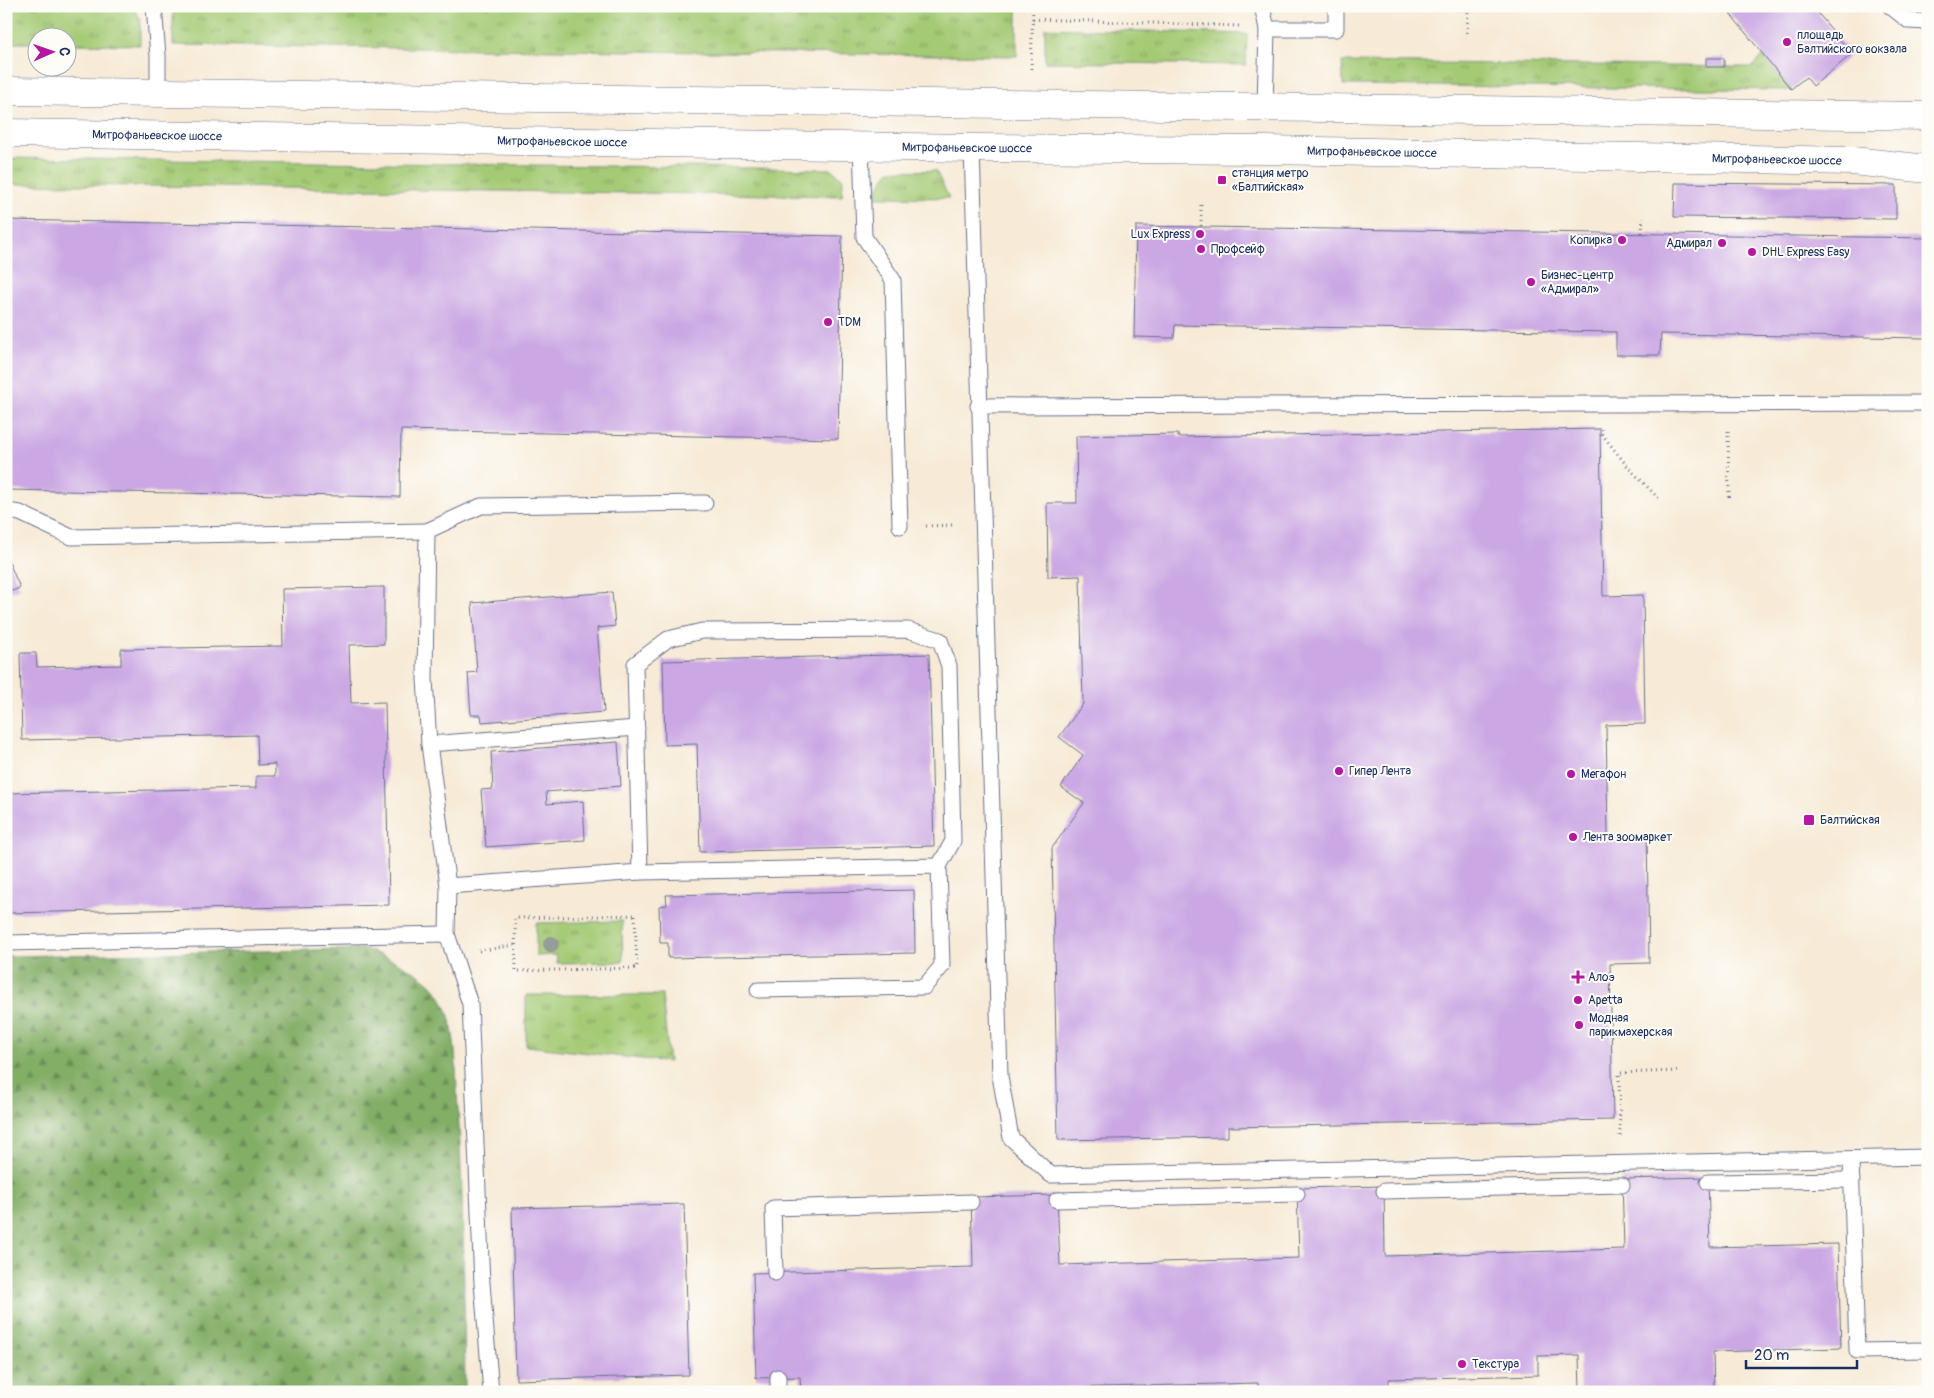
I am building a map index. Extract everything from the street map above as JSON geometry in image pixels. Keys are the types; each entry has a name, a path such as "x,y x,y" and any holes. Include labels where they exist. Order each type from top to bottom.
{"main road":[{"path":"6,91 1928,116"},
{"name":"Митрофаньевское шоссе","path":"6,133 1853,161 1928,169"}],"lane":[{"path":"154,6 158,56 158,93"},
{"path":"1262,6 1267,29 1265,108"},
{"path":"1267,29 1336,29 1336,6"},
{"path":"1890,6 1909,21 1928,22"},
{"path":"861,145 864,237 893,280 900,526"},
{"path":"972,148 978,406 1000,1076 1011,1138 1051,1175 1928,1157"},
{"path":"978,406 1928,403"},
{"path":"6,511 20,512 71,537 427,531 481,506 705,503"},
{"path":"427,531 425,679 429,744 448,886 447,934 470,1004 482,1283 491,1392"},
{"path":"640,872 635,664 668,639 702,631 908,630 940,640 949,666 953,841 939,866 942,966 924,987 758,990"},
{"path":"429,744 637,728"},
{"path":"448,886 640,872 939,866"},
{"path":"6,944 447,934"},
{"path":"1851,1159 1857,1351 1928,1350"},
{"path":"1708,1182 1852,1180"},
{"path":"1384,1191 1622,1185"},
{"path":"1057,1200 1297,1194"},
{"path":"775,1273 774,1208 971,1202"}],"path":[{"path":"1031,69 1034,6"},
{"path":"1375,6 1468,10 1467,33"},
{"path":"1033,19 1232,26"},
{"path":"1201,205 1201,227"},
{"path":"1642,218 1642,234"},
{"path":"1728,429 1730,498"},
{"path":"1601,433 1628,467 1660,500"},
{"path":"635,915 637,968 516,971 515,945 515,918 635,915"},
{"path":"454,955 515,945"},
{"path":"1620,1136 1619,1072 1677,1071"}],"green space":[{"path":"6,6 132,6 140,18 140,45 78,44 78,28 28,28 28,43 6,43"},
{"path":"173,6 1017,6 1017,56 173,45"},
{"path":"1045,28 1247,34 1246,65 1045,62"},
{"path":"1763,56 1791,90 1343,85 1342,62 1753,67"},
{"path":"6,158 831,169 843,179 842,196 6,184"},
{"path":"890,170 936,171 949,198 876,197 879,186"},
{"path":"622,921 623,962 557,963 556,955 536,956 536,923"},
{"path":"366,949 406,967 425,979 439,994 450,1020 455,1050 461,1179 465,1392 6,1392 6,956"},
{"path":"526,995 662,995 669,1062 526,1046"}],"building":[{"path":"1724,6 1812,6 1852,54 1813,86 1806,77 1791,89"},
{"path":"1706,58 1724,58 1724,67 1706,67"},
{"path":"1675,183 1896,185 1896,219 1674,217"},
{"path":"6,220 842,236 838,439 401,430 400,497 6,490"},
{"name":"Бизнес-центр «Адмирал»","path":"1136,226 1928,238 1928,338 1661,334 1660,355 1616,355 1616,332 1175,325 1174,338 1134,337"},
{"name":"Гипер Лента","path":"1600,429 1603,596 1643,595 1645,724 1606,725 1608,836 1647,835 1649,963 1610,964 1613,1120 1228,1127 1228,1137 1058,1140 1052,848 1084,803 1061,787 1083,755 1059,737 1083,704 1080,576 1048,577 1047,503 1077,503 1076,436 1178,434 1178,437"},
{"path":"6,555 20,588 6,593"},
{"path":"384,587 384,644 349,645 351,703 385,702 389,905 6,913 6,793 256,788 256,776 275,776 275,764 258,765 257,735 22,740 20,653 36,653 37,667 121,665 121,649 283,646 282,589"},
{"path":"612,592 615,626 597,628 604,712 482,722 481,715 471,715 468,673 477,672 472,603"},
{"path":"929,654 934,846 700,852 697,744 665,745 663,661"},
{"path":"618,742 621,786 546,792 547,804 583,801 585,840 486,847 481,790 493,789 491,752"},
{"path":"914,890 915,953 668,958 668,943 660,943 659,906 667,905 666,895"},
{"path":"1708,1177 1710,1247 1838,1244 1841,1348 1713,1352 1714,1392 1580,1392 1579,1355 1538,1356 1538,1375 1389,1379 1389,1392 1258,1392 1258,1383 1063,1388 1063,1392 801,1392 800,1377 756,1378 753,1273 973,1267 971,1197 1057,1195 1060,1265 1299,1258 1297,1188 1384,1186 1385,1256 1624,1249 1622,1179"},
{"path":"684,1204 689,1375 516,1380 512,1208"}],"place":[{"name":"площадь Балтийского вокзала","path":"1787,42"},
{"name":"станция метро «Балтийская»","path":"1222,180"},
{"name":"Lux Express","path":"1200,234"},
{"name":"Копирка","path":"1622,240"},
{"name":"Адмирал","path":"1722,243"},
{"name":"Профсейф","path":"1201,249"},
{"name":"DHL Express Easy","path":"1752,252"},
{"name":"Бизнес-центр «Адмирал»","path":"1531,282"},
{"name":"TDM","path":"828,322"},
{"name":"Гипер Лента","path":"1339,771"},
{"name":"Мегафон","path":"1571,774"},
{"name":"Балтийская","path":"1809,820"},
{"name":"Лента зоомаркет","path":"1573,837"},
{"name":"Алоэ","path":"1578,977"},
{"name":"Apetta","path":"1578,1000"},
{"name":"Модная парикмахерская","path":"1579,1025"},
{"name":"Текстура","path":"1462,1364"}]}
